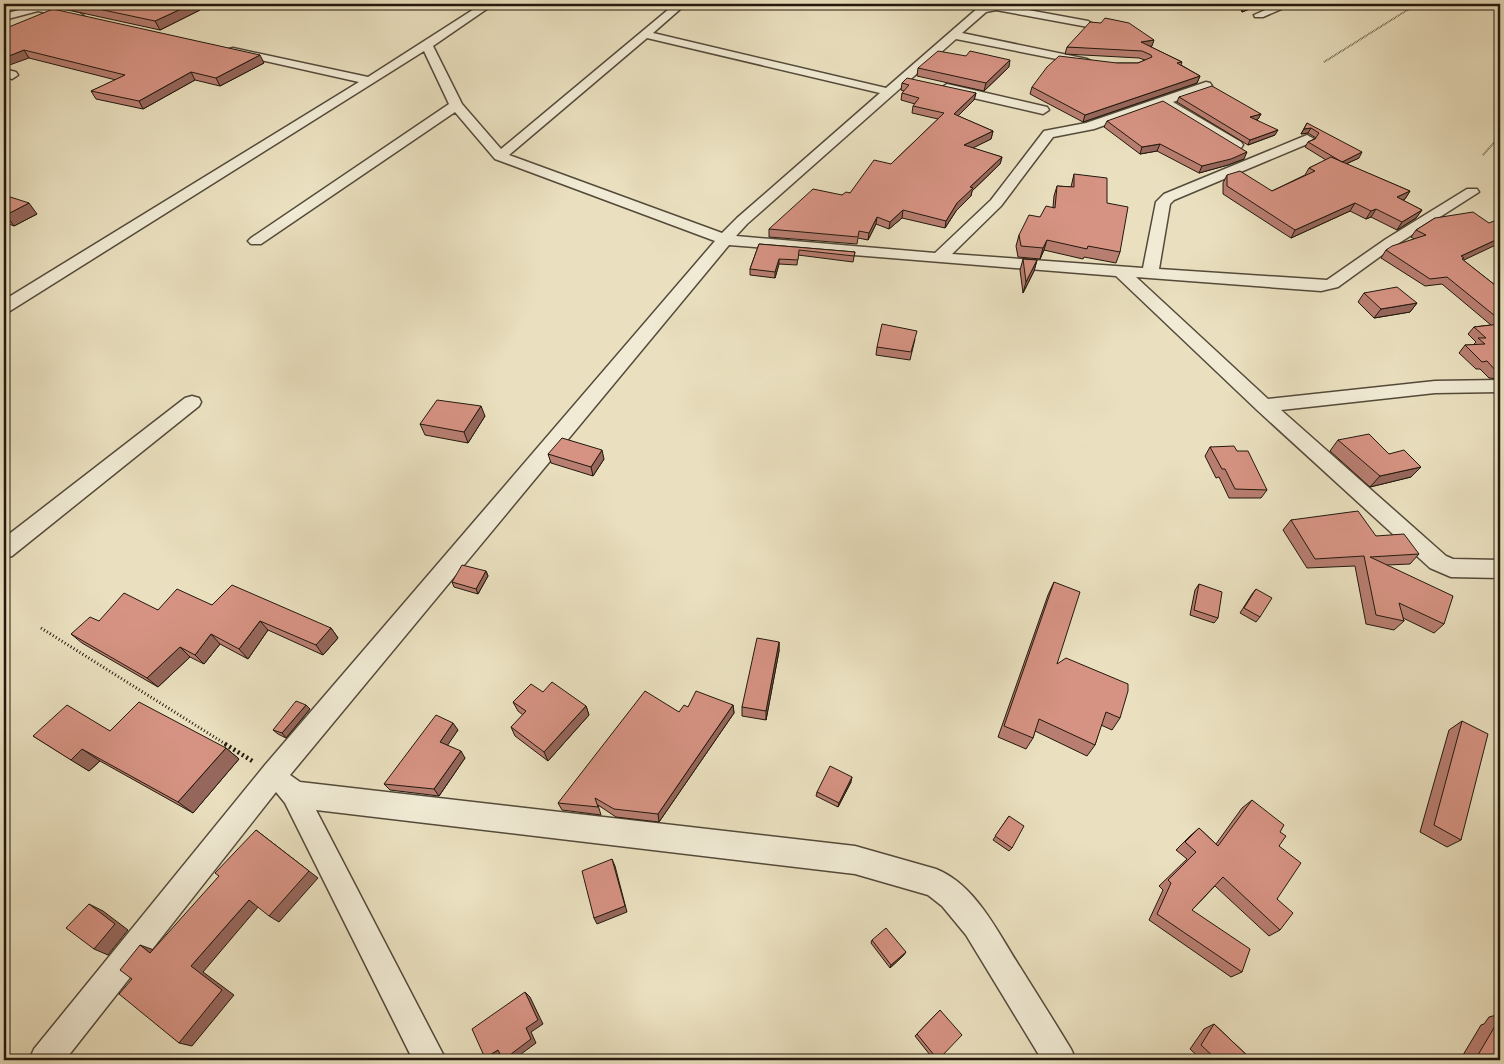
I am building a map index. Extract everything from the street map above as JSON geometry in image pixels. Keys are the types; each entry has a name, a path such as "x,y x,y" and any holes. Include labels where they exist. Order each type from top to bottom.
{"street":[{"path":"4,307 367,80 427,45 489,4"},
{"path":"500,156 681,4"},
{"path":"1259,15 1288,4"},
{"path":"45,1060 284,784 742,221 905,79 980,10 988,7 1088,24"},
{"path":"4,17 38,8 88,18"},
{"path":"646,35 889,92"},
{"path":"953,35 1100,64"},
{"path":"427,45 456,105 500,156 726,240 939,258 1321,286 1332,284 1391,242 1472,192"},
{"path":"222,48 367,80"},
{"path":"905,79 1043,110"},
{"path":"939,258 996,203 1049,134 1090,126 1206,86"},
{"path":"1163,101 1259,160"},
{"path":"256,241 456,105"},
{"path":"1150,273 1162,202 1168,197 1307,139"},
{"path":"1120,271 1264,406 1444,566 1451,568 1500,569"},
{"path":"1264,406 1435,387 1500,386"},
{"path":"4,550 192,402"},
{"path":"284,784 430,1060"},
{"path":"284,784 855,860 936,883 952,896 976,926 1060,1060"}],"path":[{"path":"1324,62 1418,4"},
{"path":"1483,155 1500,136"},
{"path":"41,628 284,784"}],"building":[{"path":"75,4 192,4 155,21"},
{"path":"53,9 260,55 216,78 191,72 139,101 91,91 125,75 24,50 4,58 4,29"},
{"path":"1105,18 1129,23 1154,40 1141,42 1182,62 1177,63 1200,76 1085,115 1032,87 1047,67 1059,56 1117,63 1138,63 1152,57 1142,51 1067,47 1090,22 1101,23"},
{"path":"938,51 966,56 970,51 1010,60 986,83 918,68"},
{"path":"907,78 976,93 954,114 993,131 964,145 1002,157 970,187 973,188 957,203 946,221 903,210 890,222 877,217 869,233 859,231 858,237 769,229 813,189 842,195 846,192 850,193 874,160 891,164 944,113 913,106 919,98 902,93 909,85 902,83"},
{"path":"1212,86 1261,114 1250,117 1278,130 1250,140 1179,97"},
{"path":"1163,101 1247,152 1231,159 1202,166 1160,144 1142,147 1107,121"},
{"path":"1307,123 1362,152 1342,162 1308,142 1315,139 1319,133 1311,128 1304,129"},
{"path":"1331,157 1410,191 1397,197 1422,210 1402,222 1376,209 1371,211 1355,203 1295,230 1227,186 1227,175 1240,171 1272,191 1315,171 1309,168"},
{"path":"1074,174 1107,178 1107,203 1128,207 1120,252 1088,246 1087,249 1047,240 1043,248 1021,246 1019,235 1029,215 1040,217 1046,206 1055,208 1057,186 1074,187"},
{"path":"4,195 29,203 6,215 4,214"},
{"path":"1473,212 1489,223 1500,219 1500,238 1461,256 1464,258 1462,259 1500,289 1500,320 1447,277 1430,279 1386,250 1392,246 1426,235 1416,230 1435,218"},
{"path":"759,244 855,252 854,256 799,250 798,260 779,259 775,272 750,269"},
{"path":"1023,259 1037,260 1026,282"},
{"path":"1397,287 1417,303 1381,309 1364,293"},
{"path":"882,324 917,331 911,352 877,347"},
{"path":"1500,324 1500,371 1496,371 1487,361 1482,362 1465,345 1485,344 1478,338 1486,338 1474,327"},
{"path":"437,400 481,406 464,432 420,424"},
{"path":"1369,434 1389,454 1404,450 1421,467 1380,476 1338,440"},
{"path":"562,438 602,450 591,467 548,454"},
{"path":"1234,446 1237,451 1248,451 1267,490 1235,489 1225,469 1222,469 1210,447"},
{"path":"1358,511 1376,536 1404,534 1419,554 1370,557 1453,596 1444,624 1399,603 1404,621 1376,615 1364,556 1315,559 1291,520"},
{"path":"462,565 486,571 476,589 452,582"},
{"path":"1054,582 1080,592 1057,664 1066,658 1128,684 1128,691 1120,718 1106,712 1095,745 1039,719 1033,738 1004,726"},
{"path":"1199,584 1222,592 1218,618 1194,610"},
{"path":"232,585 331,628 316,645 260,621 239,649 211,634 195,655 180,647 147,678 71,634 90,617 99,621 124,593 158,610 177,589 212,605"},
{"path":"1256,589 1272,598 1260,617 1244,608"},
{"path":"757,638 779,642 766,711 742,707"},
{"path":"552,682 586,706 544,752 511,727 526,711 513,702 531,684 543,692"},
{"path":"645,691 679,712 684,705 688,707 696,691 733,705 658,814 614,809 595,798 598,807 558,803"},
{"path":"296,701 306,705 282,733 273,730"},
{"path":"139,702 226,748 178,802 82,749 71,760 33,736 67,705 110,731"},
{"path":"436,715 453,723 440,742 461,751 434,789 384,784"},
{"path":"1462,721 1488,734 1461,840 1434,825"},
{"path":"830,766 852,777 839,803 817,792"},
{"path":"1252,800 1284,825 1280,832 1286,836 1279,846 1301,863 1277,899 1293,913 1280,930 1223,877 1192,910 1250,949 1242,972 1157,914 1171,883 1168,880 1196,852 1185,842 1199,828 1218,846"},
{"path":"1009,816 1024,826 1012,848 995,836"},
{"path":"256,830 309,871 269,916 249,900 191,966 222,990 179,1043 119,994 132,979 120,970 140,945 150,953 219,876 215,873"},
{"path":"612,859 625,906 594,918 582,871"},
{"path":"89,904 115,924 94,949 66,928"},
{"path":"886,928 906,952 891,965 872,940"},
{"path":"525,992 538,1020 526,1028 531,1039 503,1060 498,1050 485,1058 472,1029"},
{"path":"940,1010 962,1035 938,1060 917,1034"},
{"path":"1498,1021 1500,1022 1500,1060 1475,1060"},
{"path":"1214,1024 1252,1060 1217,1060 1201,1045"}]}
